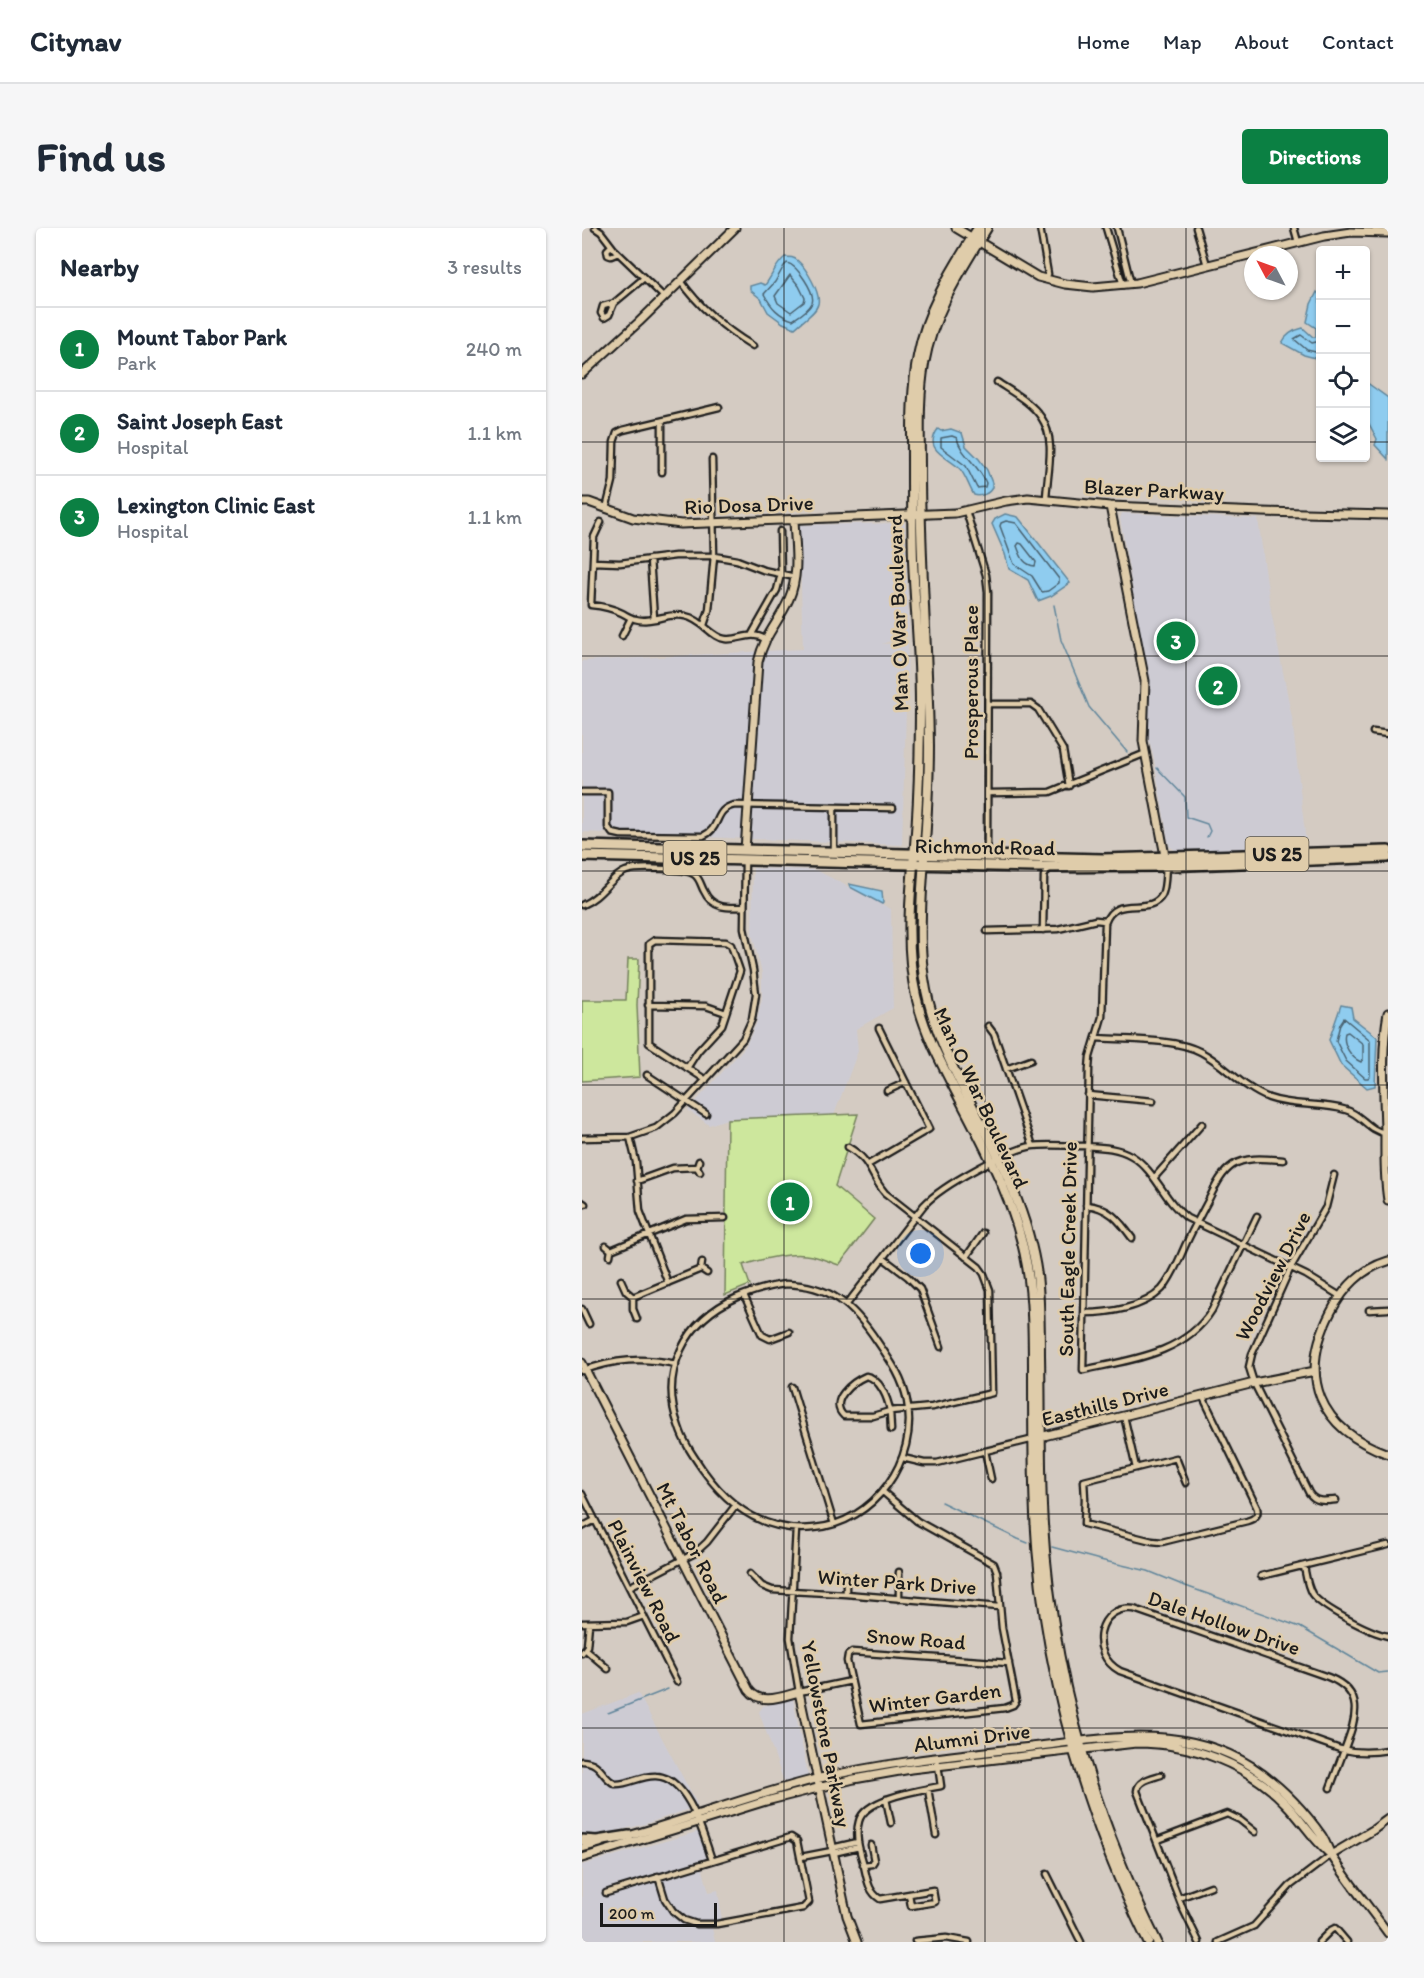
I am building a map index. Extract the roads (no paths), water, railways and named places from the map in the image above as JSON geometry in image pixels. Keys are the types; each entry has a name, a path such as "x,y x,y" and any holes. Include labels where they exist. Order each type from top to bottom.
{"highway":[{"name":"Richmond Road","path":"582,846 924,865 1034,867 1388,850"},
{"name":"Richmond Road","path":"582,856 834,852 1166,862 1388,857"},
{"path":"582,1840 597,1841 629,1836"}],"main road":[{"name":"Man O War Boulevard","path":"978,228 975,241 942,306 926,354 920,405 916,514 928,731 928,784 919,854 913,864 910,935 912,974 928,1035 995,1161 1012,1186 1022,1212 1036,1268 1040,1328 1038,1438 1050,1598 1076,1745 1108,1854 1148,1942"},
{"name":"Man O War Boulevard","path":"975,241 987,228"},
{"name":"Man O War Boulevard","path":"919,854 924,865 920,947 922,973 928,1001 944,1048 995,1161"},
{"name":"Man O War Boulevard","path":"1076,1745 1111,1841 1157,1942"}],"street":[{"path":"595,228 664,297"},
{"path":"582,374 735,228"},
{"path":"956,228 1031,273 1045,279 1084,287 1131,284 1341,233 1370,230 1388,233"},
{"path":"1040,228 1048,274 1045,279"},
{"path":"1106,228 1123,285"},
{"path":"1117,228 1131,284"},
{"path":"1196,228 1207,264"},
{"path":"1294,228 1298,242"},
{"path":"614,303 644,278"},
{"path":"681,281 714,318 753,346"},
{"path":"997,382 1035,411 1045,424 1050,448 1046,499"},
{"path":"606,509 612,481 615,436 623,430 718,407"},
{"path":"662,421 662,472"},
{"path":"704,625 709,610 714,556 712,459"},
{"name":"Blazer Parkway","path":"916,514 966,511 1013,500 1046,499 1110,506 1388,515"},
{"name":"Rio Dosa Drive","path":"582,502 589,502 633,518 665,524 715,524 916,514"},
{"path":"987,931 1043,930 1066,928 1096,920 1105,921 1109,915 1120,908 1146,905 1158,900 1163,890 1166,862 1142,730 1144,681 1110,506"},
{"name":"Prosperous Place","path":"966,511 987,582 987,856"},
{"path":"582,1138 630,1137 656,1128 687,1101 738,1046 750,1024 756,994 745,936 744,907 747,805 755,689 759,658 765,639 789,598 795,577 794,520"},
{"path":"601,522 594,537 591,605 610,608 631,618 648,620 671,615 685,616 704,625 716,636 724,639 742,638 752,634 765,639"},
{"path":"752,634 777,590 781,574 780,531"},
{"path":"593,562 620,563 675,556 714,556 737,560 764,570 795,577"},
{"path":"650,559 654,619"},
{"path":"622,636 631,618"},
{"path":"988,704 1031,704 1038,709 1063,750 1069,786"},
{"path":"1373,732 1388,734"},
{"path":"988,793 1050,792 1146,753"},
{"path":"582,792 608,792 608,827 612,833 621,835 703,836 714,829 724,809 735,805 893,808"},
{"path":"834,807 834,852"},
{"path":"1034,867 1039,868 1044,876"},
{"path":"1043,930 1044,876 1052,867"},
{"path":"582,905 599,896 623,872 636,869 687,871 696,876 707,896 716,905 729,908 744,907"},
{"name":"South Eagle Creek Drive","path":"1105,921 1102,1017 1090,1061 1088,1095 1083,1370 1166,1349 1185,1340 1206,1319 1257,1216"},
{"path":"687,1068 698,1051 722,1025 740,971 731,945 726,942 655,940 649,945 649,1043 687,1068 706,1080"},
{"path":"740,971 753,970"},
{"path":"648,1005 706,1006 726,1013"},
{"path":"1388,1012 1384,1058 1385,1175 1388,1200"},
{"path":"988,1026 993,1034 1033,1146"},
{"path":"869,1164 929,1129 879,1028"},
{"path":"1096,1038 1171,1043 1192,1048 1211,1058 1250,1088 1266,1097 1288,1103 1348,1110 1375,1130 1385,1133"},
{"path":"1006,1069 1031,1060"},
{"path":"647,1075 706,1114"},
{"path":"888,1091 906,1082"},
{"path":"1088,1095 1153,1101"},
{"path":"1154,1178 1202,1124"},
{"path":"630,1137 638,1181 639,1207 668,1282"},
{"path":"847,1304 937,1192 995,1161 1033,1146 1087,1146 1114,1149 1129,1154 1143,1164 1178,1211 1196,1223 1291,1267 1340,1296"},
{"path":"848,1147 869,1164 885,1193 982,1270 990,1290 992,1393 948,1404 890,1411 873,1416 846,1417 840,1412 839,1404 847,1389 863,1377 873,1378 886,1395 890,1411 891,1430"},
{"path":"1084,1313 1102,1312 1131,1305 1157,1293 1170,1278 1220,1179 1232,1166 1242,1161 1262,1158 1283,1160"},
{"path":"638,1181 673,1168 698,1164 700,1172"},
{"name":"Woodview Drive","path":"1334,1175 1326,1207 1291,1267 1252,1354 1250,1367 1254,1383 1309,1493 1319,1501 1336,1500"},
{"path":"1086,1205 1100,1207 1113,1214 1132,1238"},
{"path":"611,1250 686,1220 724,1218"},
{"path":"966,1257 983,1233"},
{"path":"606,1246 611,1250"},
{"path":"610,1256 611,1250"},
{"path":"883,1258 908,1277 920,1290 941,1347"},
{"path":"1388,1261 1360,1275 1340,1296 1320,1337 1315,1371 1323,1402 1335,1421 1362,1444 1388,1454"},
{"path":"701,1269 702,1262"},
{"path":"633,1297 701,1269"},
{"path":"701,1269 707,1273"},
{"path":"621,1280 626,1291 633,1297 633,1308 638,1319"},
{"path":"794,1284 824,1291 847,1304 866,1324 895,1368 909,1409 909,1432 903,1458 883,1491 860,1511 834,1524 819,1528 796,1529 762,1521 735,1506 710,1479 682,1436 672,1400 672,1384 683,1344 699,1322 720,1306 744,1294 770,1286 794,1284"},
{"path":"744,1294 762,1335 770,1339 789,1332"},
{"path":"582,1309 584,1318 589,1324"},
{"path":"1369,1310 1388,1309"},
{"path":"583,1368 634,1359 650,1359 676,1364"},
{"name":"Mt Tabor Road","path":"583,1368 752,1694 758,1698 767,1699 799,1692"},
{"name":"Easthills Drive","path":"903,1458 937,1463 1254,1383 1315,1371"},
{"path":"792,1387 834,1524"},
{"path":"1186,1483 1176,1458 1084,1481 1084,1524 1162,1542 1256,1517 1257,1508 1203,1397"},
{"path":"1124,1416 1136,1468"},
{"path":"986,1451 991,1479"},
{"name":"Winter Garden","path":"799,1692 851,1682 861,1724 994,1709 1010,1706 1016,1701 999,1607 997,1572 994,1564 918,1521 883,1491"},
{"name":"Plainview Road","path":"582,1494 677,1682"},
{"path":"629,1587 700,1549 735,1506"},
{"path":"582,1527 595,1520"},
{"name":"Yellowstone Parkway","path":"796,1529 790,1645 832,1851 847,1916 857,1942"},
{"path":"1261,1576 1388,1545"},
{"path":"1304,1566 1308,1586 1319,1601 1371,1631 1388,1636"},
{"path":"899,1572 899,1599"},
{"name":"Winter Park Drive","path":"750,1574 766,1588 999,1607"},
{"path":"846,1575 846,1594"},
{"name":"Dale Hollow Drive","path":"1344,1750 1355,1719 1355,1708 1347,1690 1336,1680 1134,1609 1114,1613 1103,1625 1100,1639 1101,1652 1106,1662 1120,1671 1344,1750 1366,1752 1388,1750"},
{"path":"582,1623 627,1622 644,1616"},
{"path":"589,1624 584,1651 608,1669"},
{"name":"Snow Road","path":"851,1682 847,1659 849,1654 855,1652 1009,1663"},
{"name":"Alumni Drive","path":"582,1858 697,1819 818,1783 890,1773 938,1762 1076,1745 1126,1736 1163,1737 1200,1743 1231,1755 1256,1769 1288,1796 1323,1837 1331,1855 1388,1933"},
{"path":"1330,1788 1344,1750"},
{"path":"582,1761 590,1761 596,1765 607,1780 615,1784 624,1784 648,1776 669,1779 684,1793 697,1819 712,1860"},
{"path":"909,1894 911,1906 935,1902 933,1890 909,1894 880,1899 870,1890 858,1845 859,1819 867,1810 886,1799 941,1786 938,1762"},
{"path":"1161,1774 1141,1782 1137,1788 1179,1898 1199,1942"},
{"path":"928,1789 936,1835"},
{"path":"886,1799 891,1823"},
{"path":"1158,1840 1216,1816 1227,1814 1240,1820 1255,1832"},
{"name":"Alumni Drive","path":"582,1848 697,1819"},
{"path":"1218,1942 1254,1926 1297,1880 1331,1855 1388,1819"},
{"path":"606,1893 658,1876 789,1837 796,1841 809,1899 806,1907 717,1924 696,1924 678,1915 665,1899 658,1876"},
{"path":"801,1857 858,1845"},
{"path":"863,1865 872,1864 874,1861 872,1845"},
{"path":"1047,1874 1081,1942"},
{"path":"1179,1898 1210,1886"},
{"path":"1319,1942 1335,1928 1347,1942"},
{"path":"915,1941 938,1938 969,1942"}],"water":[{"path":"785,257 793,258 801,264 812,281 818,299 815,311 795,328 783,323 768,312 761,299 750,290 750,286 760,283 765,285"},
{"path":"1316,294 1316,328 1307,322"},
{"path":"1303,328 1316,337 1316,358 1304,355 1282,343 1291,333"},
{"path":"1370,385 1388,398 1388,459 1375,445 1377,439 1370,426"},
{"path":"938,429 941,431 951,429 962,433 966,446 987,470 992,487 987,493 974,495 960,469 935,448 933,443"},
{"path":"1005,514 1018,517 1070,583 1051,596 1038,601 1028,580 1009,569 992,524 995,519"},
{"path":"849,884 882,891 883,903 850,887"},
{"path":"1341,1005 1351,1007 1353,1018 1377,1037 1375,1086 1367,1088 1341,1065 1329,1040"}],"waterway":[{"path":"1054,605 1061,640 1089,707 1127,752"},
{"path":"1157,768 1185,797 1186,817 1207,824 1210,831 1207,837"},
{"path":"941,1502 1028,1543"},
{"path":"1052,1547 1148,1571 1300,1627 1378,1673 1388,1672"},
{"path":"608,1713 668,1689"}],"place":[{"name":"Lexington Clinic East","path":"1176,641"},
{"name":"Saint Joseph East","path":"1218,686"},
{"name":"Mount Tabor Park","path":"790,1202"}]}
